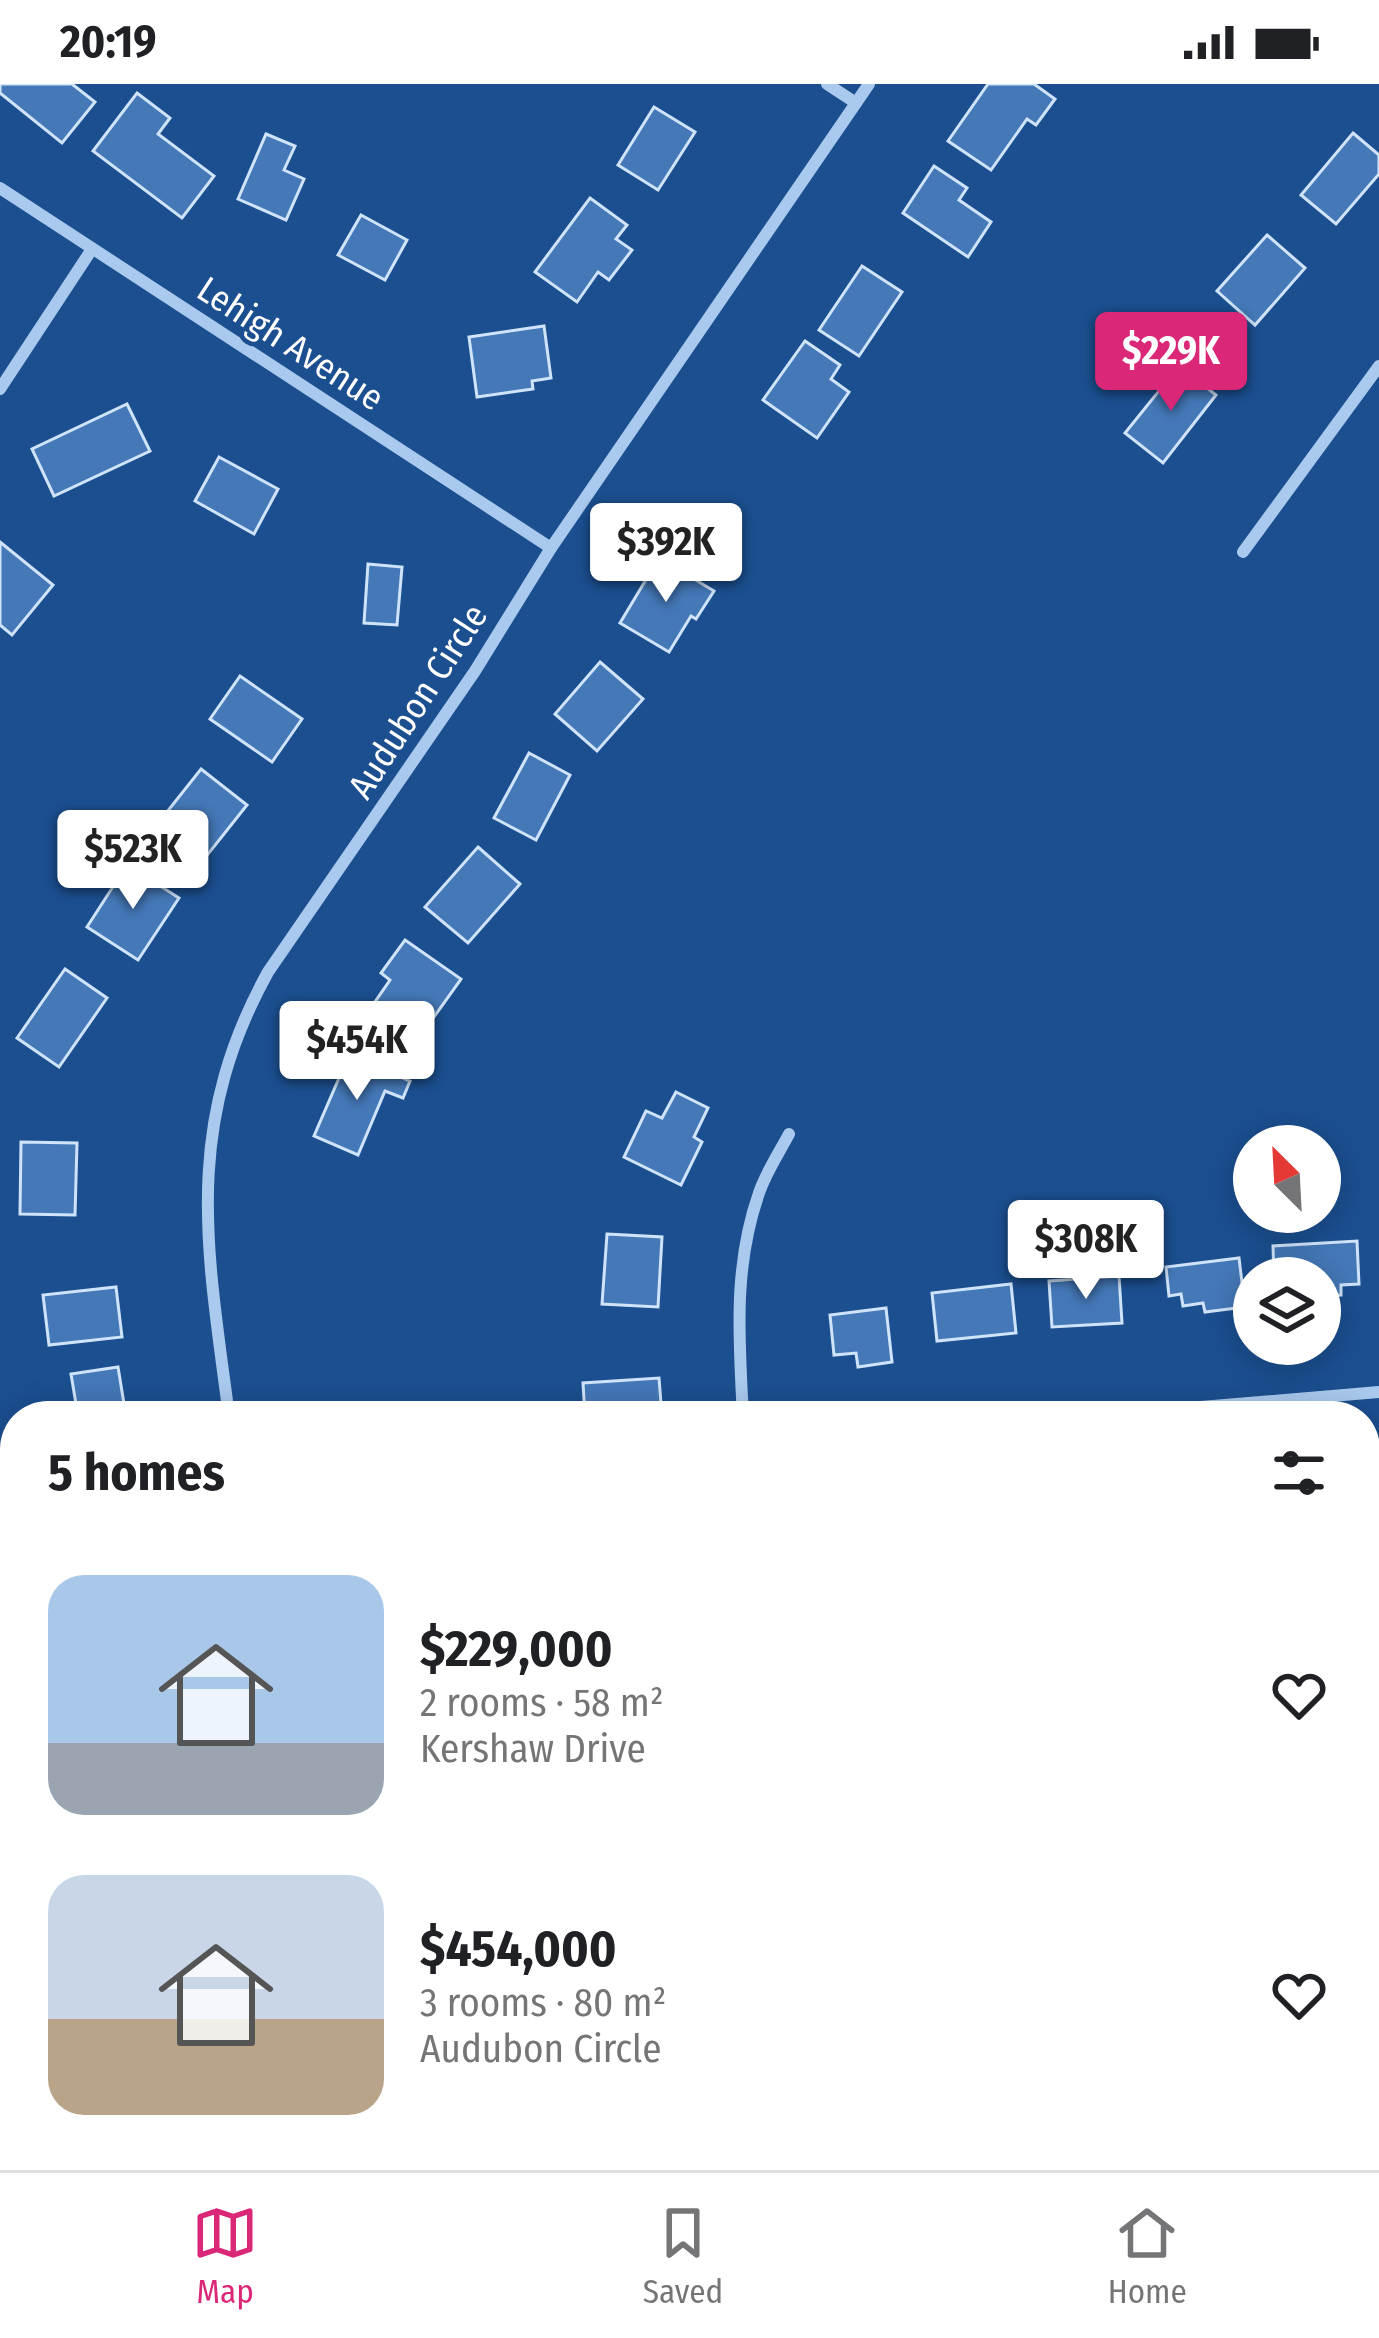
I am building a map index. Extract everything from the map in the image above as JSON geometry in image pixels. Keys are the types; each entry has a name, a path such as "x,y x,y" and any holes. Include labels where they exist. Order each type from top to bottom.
{"street":[{"path":"827,84 856,104"},
{"name":"Audubon Circle","path":"228,1401 206,1174 218,1091 231,1050 268,972 476,671 550,548 869,84"},
{"name":"Lehigh Avenue","path":"0,188 550,548"},
{"path":"0,389 92,249"},
{"path":"1243,552 1379,366"},
{"path":"742,1401 737,1308 745,1243 760,1189 789,1134"},
{"path":"1272,1401 1379,1392"}],"building":[{"path":"0,84 72,84 95,102 62,143 0,93"},
{"path":"988,84 1034,84 1055,99 1036,125 1027,119 991,170 948,141"},
{"path":"137,93 170,118 158,134 214,176 182,218 93,151"},
{"path":"654,107 695,132 658,190 618,165"},
{"path":"1353,133 1379,155 1379,174 1336,224 1301,195"},
{"path":"266,134 295,146 284,170 304,179 286,220 238,199"},
{"path":"934,166 967,188 959,200 991,222 968,257 903,213"},
{"path":"590,198 627,225 616,239 632,250 609,280 598,272 577,302 535,272"},
{"path":"361,215 407,240 385,280 338,255"},
{"path":"1267,235 1305,268 1255,325 1217,291"},
{"path":"862,266 902,292 859,356 819,330"},
{"path":"544,326 551,378 532,381 533,389 477,397 469,337"},
{"path":"805,341 840,365 831,379 849,392 817,438 763,400"},
{"path":"1179,366 1216,395 1163,463 1125,433"},
{"path":"127,404 150,451 54,496 32,449"},
{"path":"219,457 278,489 254,534 195,501"},
{"path":"0,542 53,585 12,635 0,625"},
{"path":"659,558 714,591 696,619 691,616 669,652 620,623"},
{"path":"368,564 402,567 397,625 364,623"},
{"path":"600,662 643,699 597,751 555,714"},
{"path":"240,676 302,719 272,762 210,719"},
{"path":"529,753 570,775 536,840 494,818"},
{"path":"201,769 247,805 201,863 155,827"},
{"path":"478,847 520,884 468,943 425,907"},
{"path":"127,865 179,898 138,960 87,927"},
{"path":"405,940 461,979 414,1045 368,1012 390,980 381,973"},
{"path":"65,969 107,998 59,1067 17,1038"},
{"path":"349,1055 410,1081 403,1098 385,1091 358,1155 314,1136"},
{"path":"676,1092 708,1108 694,1137 702,1142 681,1185 624,1157 646,1111 662,1118"},
{"path":"21,1142 77,1143 75,1215 20,1214"},
{"path":"607,1234 662,1237 658,1307 602,1304"},
{"path":"1357,1241 1359,1284 1341,1285 1341,1257 1273,1257 1273,1246"},
{"path":"1233,1259 1233,1308 1205,1312 1203,1303 1183,1306 1181,1294 1169,1296 1166,1267"},
{"path":"1119,1276 1122,1323 1052,1327 1049,1281"},
{"path":"1011,1284 1016,1333 937,1341 932,1293"},
{"path":"116,1287 122,1337 49,1345 43,1295"},
{"path":"886,1308 892,1362 858,1367 856,1353 834,1355 830,1315"},
{"path":"118,1367 124,1401 76,1401 71,1374"},
{"path":"659,1378 661,1401 584,1401 583,1383"}]}
